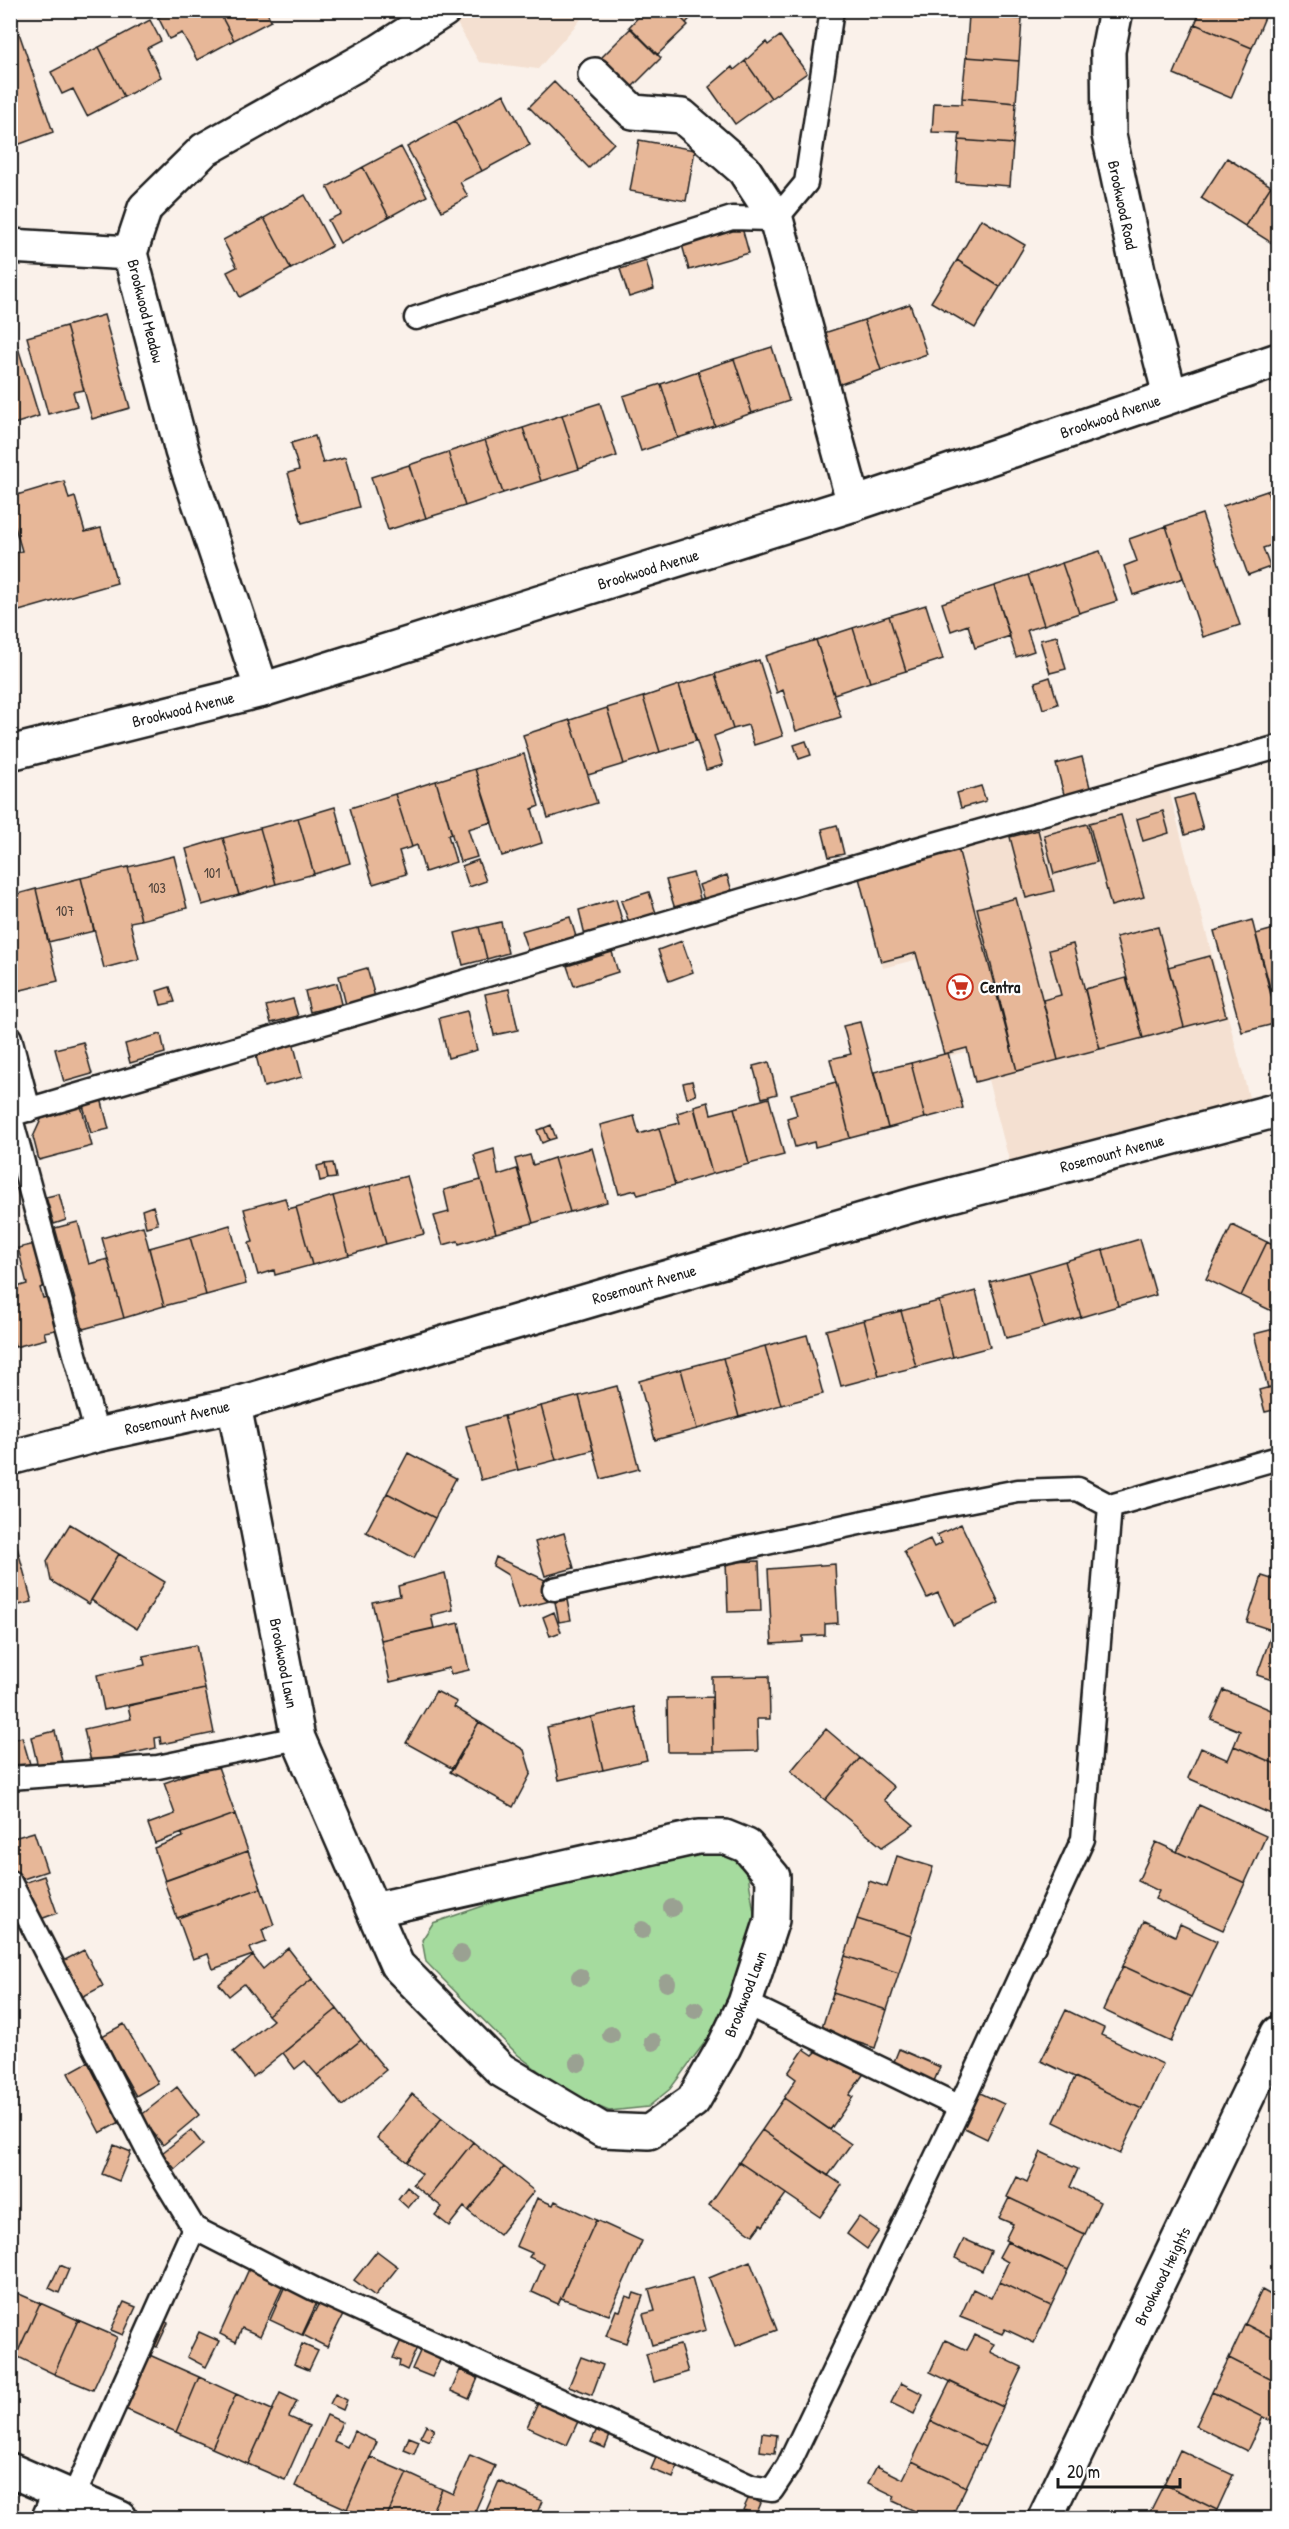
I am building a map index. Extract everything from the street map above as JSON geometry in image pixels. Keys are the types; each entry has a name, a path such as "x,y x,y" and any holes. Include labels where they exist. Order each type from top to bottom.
{"street":[{"name":"Brookwood Meadow","path":"262,690 182,451 130,253 145,208 204,150 380,51 444,10"},
{"name":"Brookwood Road","path":"1116,10 1108,51 1109,135 1140,280 1170,395"},
{"path":"595,75 633,112 682,116 744,170 776,219 854,504"},
{"path":"10,246 130,253"},
{"name":"Brookwood Avenue","path":"10,753 262,690 854,504 1278,360"},
{"name":"Rosemount Avenue","path":"10,1458 96,1435 234,1405 914,1205 1278,1110"},
{"name":"Brookwood Lawn","path":"234,1405 298,1738 373,1910 397,1965 501,2070 602,2130 649,2132 693,2101 724,2047 745,2003 772,1920 772,1877 747,1846 725,1837 698,1838 373,1910"},
{"name":"Brookwood Heights","path":"1045,2518 1278,2033"},
{"path":"10,2470 57,2502 120,2518"}],"lane":[{"path":"416,318 732,218 776,219 806,183 832,10"},
{"path":"17,1113 910,851 1278,747"},
{"path":"10,1038 17,1113 96,1435"},
{"path":"554,1589 1018,1491 1078,1489 1110,1506 1278,1458"},
{"path":"10,1882 152,2159 194,2228 314,2289 752,2487 772,2490 789,2466 960,2107 1083,1839 1110,1506"},
{"path":"10,1778 158,1767 298,1738"},
{"path":"745,2003 960,2107"},
{"path":"57,2502 194,2228"}],"shaded area":[{"path":"450,11 588,11 538,69 479,62"},
{"path":"1169,790 1250,1101 1010,1164 980,1049 948,1056 922,958 883,968 858,872"}],"green space":[{"path":"717,1848 747,1868 757,1932 735,2002 670,2089 648,2107 609,2111 570,2095 518,2055 426,1962 422,1940 433,1923 530,1890"}],"building":[{"path":"170,10 218,10 234,40 197,60 182,33 169,39 158,17"},
{"path":"218,10 266,10 271,21 234,40"},
{"path":"645,10 673,10 688,25 657,55 629,27"},
{"path":"673,10 698,10 686,23"},
{"path":"1201,10 1268,10 1252,48 1195,24"},
{"path":"969,15 1022,19 1019,61 966,57"},
{"path":"150,20 161,41 147,48 161,77 124,97 99,47"},
{"path":"1195,24 1252,48 1231,98 1174,74"},
{"path":"631,28 661,58 631,88 601,58"},
{"path":"19,33 53,132 17,145 10,126 10,35"},
{"path":"780,36 807,73 771,98 745,61 766,42 768,45"},
{"path":"99,47 124,97 87,116 73,89 62,94 51,72"},
{"path":"966,57 1019,61 1016,103 962,98"},
{"path":"745,61 771,98 735,124 709,87 732,67 734,70"},
{"path":"554,82 614,143 589,168 529,107"},
{"path":"504,94 530,145 482,171 455,121"},
{"path":"962,98 1016,103 1013,144 959,140 960,133 932,132 934,103 962,104"},
{"path":"455,121 482,171 460,182 468,197 442,211 407,147"},
{"path":"639,140 695,150 686,201 630,191"},
{"path":"959,140 1013,144 1010,186 956,182"},
{"path":"401,147 427,196 389,217 363,167"},
{"path":"1227,158 1271,186 1245,226 1201,198"},
{"path":"363,167 389,217 340,243 328,220 341,214 327,187"},
{"path":"1271,186 1278,191 1278,247 1245,226"},
{"path":"305,195 332,246 291,269 264,218"},
{"path":"264,218 291,269 240,297 227,272 237,267 223,240"},
{"path":"981,219 1025,245 1000,287 957,260"},
{"path":"741,224 749,253 689,270 681,241"},
{"path":"957,260 1000,287 975,328 931,302"},
{"path":"646,261 654,289 629,297 620,269"},
{"path":"910,304 927,354 881,370 864,320"},
{"path":"104,315 130,408 92,419 66,326"},
{"path":"864,320 881,370 835,386 818,335"},
{"path":"66,326 84,390 73,392 77,406 48,414 27,337"},
{"path":"16,341 39,416 11,425 10,342"},
{"path":"772,347 789,401 752,413 734,359"},
{"path":"734,359 752,413 715,426 698,371"},
{"path":"698,371 715,426 678,438 661,384"},
{"path":"661,384 678,438 641,451 623,396"},
{"path":"600,403 617,456 579,469 562,415"},
{"path":"562,415 579,469 541,481 523,428"},
{"path":"523,428 541,481 503,493 485,440"},
{"path":"315,436 323,463 345,457 359,507 302,523 288,473 299,470 291,443"},
{"path":"485,440 503,493 465,506 448,452"},
{"path":"448,452 465,506 426,518 409,465"},
{"path":"409,465 426,518 388,530 371,477"},
{"path":"64,481 69,499 75,497 85,532 101,528 117,583 12,613 10,554 22,551 10,510 10,497"},
{"path":"1278,487 1278,523 1267,491"},
{"path":"1267,491 1278,523 1278,543 1263,548 1270,567 1248,575 1223,506"},
{"path":"1202,514 1240,625 1203,637 1166,526"},
{"path":"1166,526 1183,578 1133,595 1124,566 1137,561 1129,539"},
{"path":"1100,551 1117,601 1079,613 1062,563"},
{"path":"1062,563 1079,613 1044,625 1028,575"},
{"path":"1028,575 1044,625 1027,630 1034,651 1016,657 994,586"},
{"path":"994,586 1010,636 975,648 968,625 951,631 942,603"},
{"path":"926,605 943,659 906,671 889,616"},
{"path":"889,616 906,671 870,682 853,628"},
{"path":"853,628 870,682 834,694 816,640"},
{"path":"1057,636 1066,669 1050,673 1040,640"},
{"path":"816,640 841,717 796,731 783,690 777,693 765,656"},
{"path":"759,660 783,736 754,745 748,725 733,729 715,674"},
{"path":"715,674 733,729 714,736 723,765 706,770 679,685"},
{"path":"1050,677 1058,704 1043,709 1035,682"},
{"path":"679,685 696,741 660,752 643,697"},
{"path":"643,697 660,752 624,764 607,708"},
{"path":"607,708 624,764 588,775 570,720"},
{"path":"570,720 597,803 548,818 523,735"},
{"path":"806,741 811,755 799,759 794,745"},
{"path":"524,754 539,806 532,809 542,843 502,856 475,769"},
{"path":"1082,757 1091,791 1065,798 1056,764"},
{"path":"475,769 492,822 468,829 477,857 460,862 436,781"},
{"path":"436,781 452,834 448,835 456,862 425,872 417,845 412,847 395,794"},
{"path":"981,786 986,801 961,808 957,793"},
{"path":"395,794 412,847 399,851 406,874 373,884 350,808"},
{"path":"1193,794 1203,829 1185,835 1175,799"},
{"path":"335,807 350,863 314,874 298,818"},
{"path":"1163,811 1169,833 1143,841 1137,819"},
{"path":"1121,815 1144,897 1111,906 1089,823"},
{"path":"298,818 314,874 276,884 260,828"},
{"path":"1087,824 1097,862 1054,874 1044,835"},
{"path":"837,825 844,854 829,857 822,829"},
{"path":"260,828 276,884 239,895 223,838"},
{"path":"1038,830 1054,891 1026,898 1010,837"},
{"path":"223,838 239,895 202,905 186,849"},
{"name":"Centra","path":"958,848 1017,1071 975,1082 967,1048 944,1054 916,953 881,962 858,874"},
{"path":"174,856 187,908 141,920 128,867"},
{"path":"478,860 486,881 469,887 462,866"},
{"path":"128,867 141,920 130,922 139,959 104,968 81,878"},
{"path":"693,873 701,902 675,909 666,880"},
{"path":"727,875 732,891 704,900 699,885"},
{"path":"81,878 94,931 48,942 36,889"},
{"path":"36,889 58,981 13,992 10,896"},
{"path":"649,892 656,913 629,922 621,901"},
{"path":"1016,898 1058,1060 1017,1071 977,908"},
{"path":"616,899 623,924 585,935 579,910"},
{"path":"570,917 577,940 529,954 521,931"},
{"path":"1252,920 1278,1023 1242,1032 1214,931"},
{"path":"501,922 508,953 487,959 479,927"},
{"path":"479,927 487,959 463,965 455,933"},
{"path":"1158,927 1184,1027 1143,1038 1116,937"},
{"path":"1274,929 1278,945 1278,1018 1256,934"},
{"path":"682,941 693,972 669,981 658,950"},
{"path":"1073,944 1100,1049 1058,1060 1043,1000 1061,995 1049,950"},
{"path":"612,952 618,972 574,986 567,966"},
{"path":"1210,956 1226,1016 1184,1027 1168,967"},
{"path":"367,968 375,997 346,1005 339,976"},
{"path":"1126,978 1143,1038 1100,1049 1085,989"},
{"path":"337,983 342,1004 310,1012 305,991"},
{"path":"170,987 175,1002 161,1005 157,991"},
{"path":"509,989 518,1030 494,1035 485,994"},
{"path":"293,999 298,1016 271,1023 266,1006"},
{"path":"467,1011 477,1050 448,1058 439,1018"},
{"path":"860,1022 888,1128 850,1138 830,1059 851,1054 843,1026"},
{"path":"161,1034 165,1053 130,1063 125,1044"},
{"path":"83,1042 92,1074 64,1082 55,1049"},
{"path":"293,1042 302,1077 264,1087 255,1052"},
{"path":"948,1053 963,1108 925,1118 911,1063"},
{"path":"769,1062 777,1094 762,1098 753,1066"},
{"path":"911,1063 925,1118 888,1128 874,1072"},
{"path":"692,1081 696,1095 687,1098 683,1083"},
{"path":"836,1082 850,1138 815,1147 814,1142 795,1147 787,1118 797,1115 791,1094"},
{"path":"101,1098 109,1129 91,1133 82,1102"},
{"path":"769,1098 784,1155 749,1164 734,1108"},
{"path":"80,1102 92,1146 39,1160 33,1137 45,1111"},
{"path":"708,1102 711,1114 734,1108 749,1164 712,1174 694,1106"},
{"path":"694,1108 712,1174 675,1185 659,1128 680,1123 677,1113"},
{"path":"634,1116 639,1134 659,1128 675,1185 638,1195 636,1190 619,1194 600,1125"},
{"path":"551,1125 556,1138 549,1140 544,1128"},
{"path":"544,1128 549,1140 542,1143 537,1130"},
{"path":"592,1148 607,1202 570,1212 554,1158"},
{"path":"494,1149 498,1175 517,1169 533,1223 496,1233 474,1155"},
{"path":"530,1155 533,1165 554,1158 570,1212 533,1223 515,1159"},
{"path":"333,1163 336,1178 328,1179 325,1164"},
{"path":"325,1164 328,1179 320,1181 317,1166"},
{"path":"407,1176 424,1234 386,1244 370,1186"},
{"path":"481,1180 496,1233 459,1244 458,1241 443,1245 434,1216 449,1212 444,1190"},
{"path":"370,1186 386,1244 349,1255 333,1196"},
{"path":"59,1194 66,1220 54,1224 46,1197"},
{"path":"333,1196 349,1255 312,1265 296,1207"},
{"path":"285,1198 288,1209 296,1207 312,1265 275,1275 274,1270 258,1275 249,1243 253,1242 244,1209"},
{"path":"153,1206 158,1224 146,1227 142,1210"},
{"path":"78,1222 89,1264 108,1259 124,1318 83,1329 55,1228"},
{"path":"230,1225 246,1284 206,1295 190,1237"},
{"path":"1232,1225 1267,1242 1241,1296 1206,1279"},
{"path":"143,1226 164,1306 124,1318 102,1238"},
{"path":"190,1237 206,1295 164,1306 149,1248"},
{"path":"1140,1239 1156,1295 1118,1306 1103,1250"},
{"path":"1267,1242 1278,1248 1278,1314 1241,1296"},
{"path":"35,1244 45,1286 40,1288 43,1298 47,1297 56,1330 44,1332 46,1339 15,1347 10,1328 10,1289 27,1284 18,1248"},
{"path":"1103,1250 1118,1306 1081,1317 1065,1261"},
{"path":"1065,1261 1081,1317 1044,1328 1028,1272"},
{"path":"1028,1272 1044,1328 1006,1338 990,1282"},
{"path":"976,1291 990,1347 953,1357 939,1301"},
{"path":"939,1301 953,1357 916,1367 901,1311"},
{"path":"901,1311 916,1367 879,1376 864,1320"},
{"path":"864,1320 879,1376 841,1386 826,1330"},
{"path":"1278,1328 1278,1385 1268,1388 1254,1334"},
{"path":"807,1335 823,1394 781,1405 765,1346"},
{"path":"765,1346 781,1405 739,1417 723,1358"},
{"path":"723,1358 739,1417 697,1429 681,1369"},
{"path":"681,1369 697,1429 655,1440 639,1381"},
{"path":"1278,1385 1278,1409 1265,1412 1259,1390"},
{"path":"617,1386 639,1469 601,1479 579,1396"},
{"path":"579,1396 593,1450 556,1460 541,1406"},
{"path":"541,1406 556,1460 518,1470 504,1416"},
{"path":"504,1416 518,1470 481,1480 466,1426"},
{"path":"408,1453 456,1478 435,1518 387,1493"},
{"path":"387,1493 435,1518 414,1558 366,1532"},
{"path":"70,1524 119,1554 89,1604 51,1581 47,1561"},
{"path":"961,1524 999,1603 953,1625 938,1593 927,1598 904,1551 930,1539 934,1547 942,1543 937,1535"},
{"path":"564,1533 574,1568 545,1576 535,1542"},
{"path":"17,1547 32,1602 10,1607 10,1549"},
{"path":"119,1554 165,1582 137,1629 91,1600"},
{"path":"496,1557 545,1580 550,1601 518,1609 508,1575 493,1566"},
{"path":"759,1561 761,1611 728,1612 726,1562"},
{"path":"835,1564 838,1623 825,1624 825,1635 803,1636 803,1642 772,1644 768,1569"},
{"path":"445,1573 453,1610 431,1615 434,1628 381,1640 372,1602 400,1596 398,1586"},
{"path":"1262,1576 1278,1581 1278,1632 1247,1622"},
{"path":"567,1600 571,1620 559,1622 555,1602"},
{"path":"554,1612 561,1632 550,1636 543,1617"},
{"path":"459,1623 469,1670 451,1674 449,1668 390,1682 381,1640"},
{"path":"1273,1630 1278,1632 1278,1682 1257,1675"},
{"path":"196,1645 205,1689 104,1710 97,1675 145,1665 143,1656"},
{"path":"769,1676 770,1719 757,1719 758,1751 713,1752 712,1677"},
{"path":"205,1689 214,1733 161,1744 160,1737 155,1738 156,1748 91,1762 84,1729 131,1719 128,1706"},
{"path":"1224,1690 1278,1713 1278,1765 1234,1746 1240,1731 1211,1719"},
{"path":"436,1691 457,1702 454,1707 479,1722 453,1769 406,1743"},
{"path":"712,1697 713,1752 668,1752 667,1698"},
{"path":"634,1707 647,1760 603,1770 591,1717"},
{"path":"591,1717 603,1770 559,1780 547,1727"},
{"path":"479,1722 524,1750 531,1773 513,1807 450,1772"},
{"path":"826,1729 860,1758 825,1800 791,1771"},
{"path":"55,1731 62,1761 38,1767 31,1737"},
{"path":"22,1737 30,1764 10,1769 10,1741"},
{"path":"1234,1746 1278,1765 1278,1817 1188,1778 1201,1748 1228,1760"},
{"path":"860,1758 894,1787 884,1800 914,1825 882,1847 825,1800"},
{"path":"217,1764 235,1814 155,1843 148,1824 175,1814 164,1783"},
{"path":"1199,1805 1266,1836 1245,1883 1177,1852"},
{"path":"235,1814 248,1851 165,1881 154,1848 183,1837 182,1833"},
{"path":"34,1832 47,1871 14,1882 10,1871 10,1839"},
{"path":"1156,1842 1245,1883 1223,1930 1155,1899 1159,1891 1138,1881"},
{"path":"248,1851 261,1888 177,1918 164,1881"},
{"path":"897,1856 933,1867 911,1936 857,1919 869,1881 887,1887"},
{"path":"44,1876 57,1913 38,1920 24,1883"},
{"path":"261,1888 274,1925 262,1930 266,1942 250,1948 253,1955 213,1969 208,1954 193,1959 178,1918"},
{"path":"857,1919 911,1936 899,1973 845,1956"},
{"path":"1144,1921 1175,1936 1180,1924 1217,1941 1191,1997 1123,1966"},
{"path":"288,1948 312,1979 268,2015 244,1984 229,1996 219,1984 253,1956 263,1969"},
{"path":"84,1950 103,1986 80,1998 61,1962"},
{"path":"845,1956 899,1973 887,2010 833,1993"},
{"path":"1123,1966 1191,1997 1171,2042 1103,2010"},
{"path":"312,1979 337,2009 253,2077 233,2052 273,2020 268,2015"},
{"path":"833,1993 887,2010 875,2048 821,2031"},
{"path":"337,2009 361,2040 317,2075 305,2061 295,2069 283,2053"},
{"path":"1066,2010 1104,2028 1101,2035 1163,2064 1142,2109 1041,2061"},
{"path":"124,2024 158,2083 136,2096 102,2036"},
{"path":"361,2040 386,2070 342,2106 317,2075"},
{"path":"804,2049 813,2055 818,2050 865,2072 849,2095 853,2097 830,2130 784,2098 796,2079 788,2073"},
{"path":"899,2049 940,2067 932,2086 891,2069"},
{"path":"88,2062 120,2122 100,2133 68,2073"},
{"path":"1075,2077 1142,2109 1120,2154 1054,2122"},
{"path":"177,2087 199,2115 163,2145 140,2116"},
{"path":"976,2091 1004,2104 987,2139 960,2126"},
{"path":"412,2094 442,2118 407,2162 377,2138"},
{"path":"784,2098 851,2144 828,2176 762,2130"},
{"path":"442,2118 473,2142 429,2197 413,2184 422,2174 407,2162"},
{"path":"191,2130 203,2145 175,2169 162,2153"},
{"path":"762,2130 842,2185 820,2217 739,2162"},
{"path":"473,2142 504,2167 468,2211 464,2207 449,2226 435,2215 442,2207 429,2197"},
{"path":"114,2145 131,2152 119,2181 102,2174"},
{"path":"1041,2152 1078,2169 1070,2187 1100,2202 1085,2234 1007,2197 1017,2177 1027,2182"},
{"path":"739,2162 786,2194 763,2226 761,2224 753,2235 709,2205"},
{"path":"504,2167 534,2191 499,2235 468,2211"},
{"path":"407,2187 418,2196 408,2208 398,2199"},
{"path":"537,2198 553,2205 555,2201 596,2220 558,2304 532,2292 544,2264 529,2257 532,2253 516,2246"},
{"path":"1009,2198 1085,2234 1068,2270 1005,2240 1013,2224 999,2218"},
{"path":"859,2217 879,2231 867,2249 847,2234"},
{"path":"596,2220 642,2241 609,2315 561,2298"},
{"path":"964,2239 991,2251 982,2271 955,2258"},
{"path":"1007,2242 1068,2270 1051,2306 999,2282 1008,2262 999,2257"},
{"path":"377,2251 398,2267 375,2296 354,2280"},
{"path":"750,2261 777,2330 736,2346 709,2278"},
{"path":"60,2265 69,2269 59,2293 49,2288"},
{"path":"249,2269 284,2284 260,2336 242,2328 236,2342 220,2334"},
{"path":"692,2277 706,2330 652,2345 643,2314 655,2311 649,2289"},
{"path":"999,2282 1051,2306 1034,2343 1005,2329 1002,2334 960,2317 973,2289 991,2298"},
{"path":"285,2286 318,2300 302,2335 270,2320"},
{"path":"10,2290 40,2303 16,2356 10,2354"},
{"path":"1262,2290 1278,2299 1278,2341 1245,2324"},
{"path":"634,2293 643,2296 626,2343 606,2336 616,2310 620,2311 626,2296 632,2298"},
{"path":"320,2301 344,2313 327,2347 303,2335"},
{"path":"124,2302 136,2307 123,2335 111,2330"},
{"path":"40,2303 78,2320 54,2374 16,2356"},
{"path":"157,2318 168,2323 157,2347 145,2342"},
{"path":"78,2320 117,2337 93,2390 54,2374"},
{"path":"1245,2324 1278,2341 1278,2383 1229,2358"},
{"path":"199,2332 219,2341 206,2367 187,2357"},
{"path":"975,2335 994,2344 990,2352 1022,2367 1003,2407 930,2372 945,2340 967,2350"},
{"path":"403,2336 419,2343 407,2370 399,2366 400,2361 393,2358"},
{"path":"302,2344 318,2351 309,2370 294,2364"},
{"path":"680,2345 688,2372 654,2382 646,2354"},
{"path":"422,2347 442,2356 432,2377 412,2369"},
{"path":"145,2353 199,2377 176,2432 121,2407"},
{"path":"581,2357 603,2365 592,2395 569,2386"},
{"path":"1229,2358 1278,2383 1278,2416 1275,2423 1212,2392"},
{"path":"460,2370 478,2378 469,2399 451,2391"},
{"path":"199,2377 236,2394 212,2448 176,2432"},
{"path":"950,2382 1003,2407 985,2447 931,2421"},
{"path":"901,2383 923,2394 914,2414 891,2403"},
{"path":"1212,2392 1263,2417 1247,2451 1196,2426"},
{"path":"280,2393 297,2401 289,2417 309,2426 285,2480 248,2464"},
{"path":"236,2394 272,2410 248,2464 212,2448"},
{"path":"335,2394 347,2400 343,2410 330,2404"},
{"path":"540,2399 580,2417 567,2445 527,2427"},
{"path":"327,2415 342,2422 334,2441 347,2447 354,2431 377,2442 347,2509 295,2486"},
{"path":"931,2421 985,2447 966,2487 912,2461"},
{"path":"426,2425 434,2429 429,2441 420,2437"},
{"path":"598,2427 611,2433 605,2448 591,2442"},
{"path":"762,2433 777,2435 775,2453 760,2451"},
{"path":"409,2437 419,2441 414,2454 404,2450"},
{"path":"1180,2450 1233,2475 1217,2510 1164,2484"},
{"path":"658,2453 679,2463 673,2478 651,2469"},
{"path":"470,2455 495,2466 472,2518 429,2518 442,2489 453,2494"},
{"path":"370,2457 407,2473 386,2518 368,2518 347,2509"},
{"path":"912,2461 966,2487 951,2518 930,2518 893,2501 895,2496 868,2483 877,2466 903,2479"},
{"path":"407,2473 442,2489 429,2518 386,2518"},
{"path":"499,2481 542,2501 535,2518 483,2518"},
{"path":"1164,2484 1217,2510 1213,2518 1147,2518"},
{"path":"749,2497 761,2503 756,2515 743,2510"}],"place":[{"name":"Centra","path":"960,987"}]}
